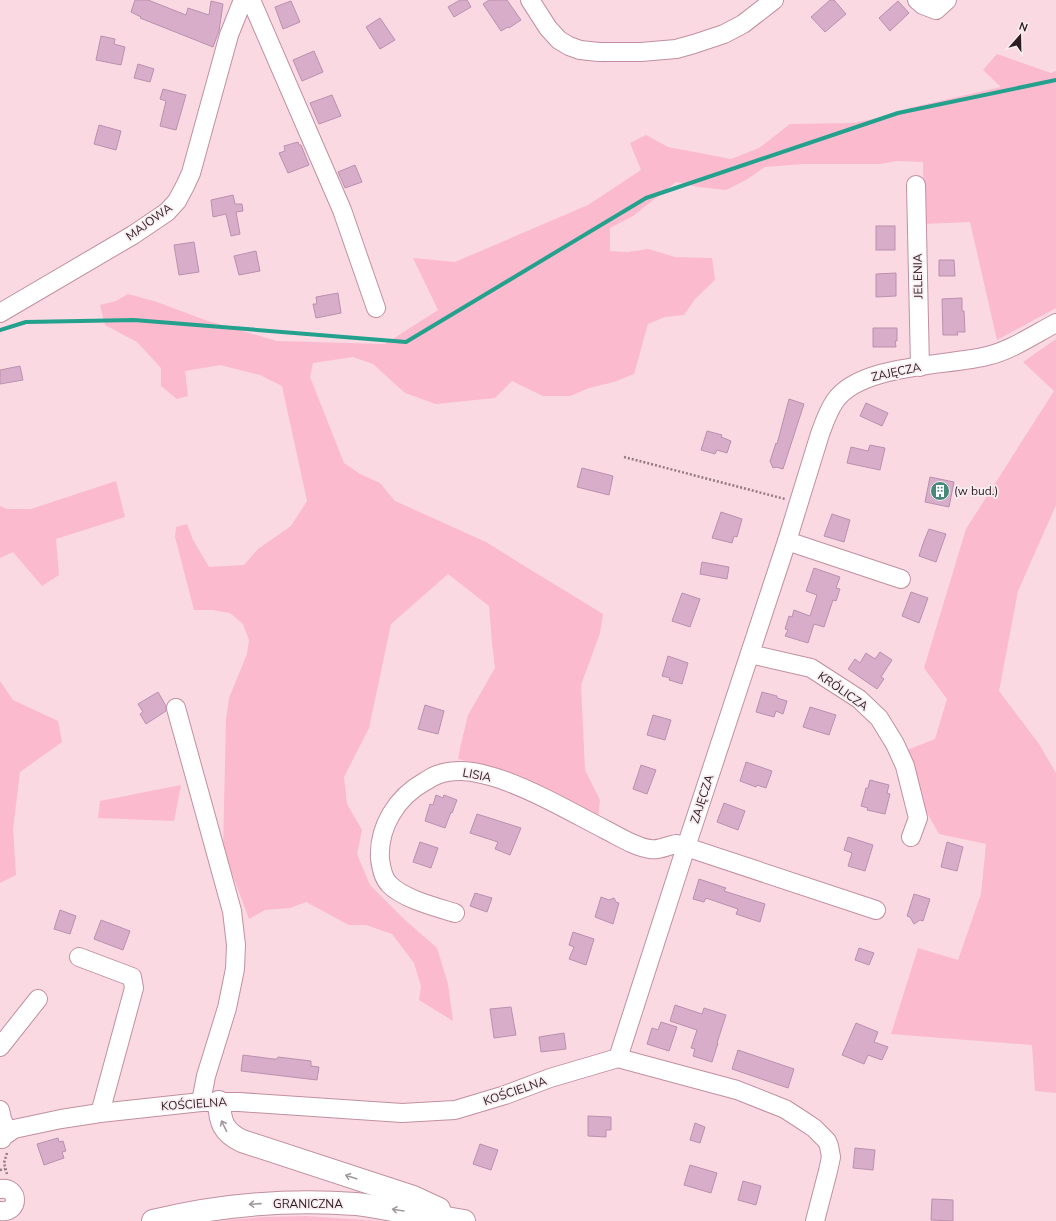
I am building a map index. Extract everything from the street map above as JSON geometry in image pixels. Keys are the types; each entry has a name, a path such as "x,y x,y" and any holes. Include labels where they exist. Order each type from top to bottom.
{"highway":[{"path":"210,1102 220,1117 224,1128 234,1137 242,1141 413,1198 465,1221"},
{"name":"GRANICZNA","path":"153,1221 242,1205 316,1202 357,1204 465,1221"}],"street":[{"name":"MAJOWA","path":"0,313 133,235 167,212 177,201 191,173 229,35 243,0"},
{"path":"251,0 342,210 376,308"},
{"path":"530,0 548,28 558,40 580,50 599,52 641,52 676,49 694,44 724,34 743,24 774,0"},
{"path":"917,0 923,5 936,10 947,0"},
{"name":"JELENIA","path":"916,185 920,367"},
{"name":"ZAJĘCZA","path":"618,1058 825,420 835,400 854,384 878,374 988,356 1020,344 1056,323"},
{"path":"787,541 901,579"},
{"name":"KRÓLICZA","path":"750,654 811,668 858,699 879,718 895,744 905,766 918,818 911,838"},
{"path":"176,708 232,911 236,945 235,969 227,1008 206,1076 210,1102"},
{"name":"LISIA","path":"455,913 424,903 402,893 388,884 381,869 381,839 390,814 402,799 420,785 437,775 461,771 482,774 520,787 551,801 623,839 644,848 657,850 671,844 686,847"},
{"path":"686,847 876,910"},
{"path":"79,958 132,977 134,988 100,1113"},
{"path":"0,1047 38,999"},
{"path":"618,1058 737,1090 785,1109 814,1128 829,1146 831,1157 815,1221"},
{"name":"KOŚCIELNA","path":"3,1141 14,1129 23,1126 100,1113 210,1102 239,1102 402,1113 455,1110 505,1095 550,1078 618,1058"},
{"path":"0,1110 3,1141"},
{"path":"2,1185 15,1197 14,1205 8,1214"}],"path":[{"path":"624,457 799,502"},
{"path":"2,1185 5,1169 3,1141"},
{"path":"0,1170 5,1169"}],"shaded area":[{"path":"997,54 1051,73 1056,71 1056,308 997,340 970,222 924,224 923,162 896,161 880,164 803,164 765,167 746,180 726,190 698,187 676,182 633,216 610,228 610,251 628,252 648,249 675,257 712,258 715,280 695,299 684,315 665,317 648,324 634,374 614,382 589,388 570,396 543,396 512,381 495,398 436,404 405,393 373,364 353,357 313,363 310,377 344,463 360,474 380,483 395,501 486,542 603,614 600,633 581,685 585,770 600,800 598,820 577,807 505,770 458,759 468,715 495,668 489,606 448,574 391,624 369,728 344,777 347,804 362,830 357,854 370,885 405,920 437,948 448,984 453,1021 419,1000 421,986 414,963 392,934 366,925 349,925 306,902 290,908 265,910 249,919 223,849 226,720 229,698 247,654 249,640 243,624 230,613 212,610 194,610 175,537 176,527 187,524 193,540 209,567 244,565 258,549 291,526 307,501 282,386 260,375 220,365 185,371 188,396 177,399 161,386 161,368 137,342 105,325 100,305 116,301 128,294 157,302 205,320 277,341 385,344 438,310 413,258 455,262 588,205 641,170 630,143 646,135 668,147 731,159 759,148 790,124 853,123 888,116 909,108 1001,87 983,70"},
{"path":"1056,339 1056,505 1018,591 999,691 1039,744 1056,773 1056,1093 1035,1091 1032,1045 891,1034 918,948 958,960 981,894 986,844 939,834 921,802 907,750 935,739 947,699 924,668 966,529 1054,391 1023,362"},
{"path":"116,481 125,517 56,539 59,575 42,586 13,552 0,558 0,506 7,509 31,509"},
{"path":"0,681 13,700 58,721 62,742 20,772 13,829 16,875 0,883"},
{"path":"181,785 174,821 98,818 100,801"},
{"path":"306,1216 380,1221 219,1221 263,1217"}],"building":[{"path":"135,0 148,0 186,15 188,8 209,15 211,1 223,4 219,31 213,47 140,18 141,17 131,12"},
{"path":"460,0 467,0 471,7 454,17 448,7"},
{"path":"489,0 507,0 521,20 509,28 508,27 501,31 483,4"},
{"path":"830,0 834,0 846,14 825,32 811,17"},
{"path":"291,1 300,22 283,29 275,7"},
{"path":"898,1 909,13 890,31 879,18"},
{"path":"380,18 395,40 380,49 366,27"},
{"path":"101,36 115,39 114,44 125,47 121,65 96,60"},
{"path":"314,51 323,72 302,81 293,60"},
{"path":"138,64 154,69 150,82 134,78"},
{"path":"163,89 186,95 176,130 160,126 166,101 160,99"},
{"path":"332,95 341,116 319,124 310,103"},
{"path":"99,125 121,131 116,150 94,144"},
{"path":"298,142 299,145 301,145 309,165 288,173 279,153 285,151 284,146"},
{"path":"355,165 362,182 345,188 338,172"},
{"path":"233,195 235,204 242,204 243,211 236,212 240,234 231,236 226,214 213,217 211,200"},
{"path":"876,226 895,226 895,250 876,250"},
{"path":"194,242 199,272 179,275 174,245"},
{"path":"256,251 260,271 239,275 234,256"},
{"path":"939,260 954,260 955,276 939,276"},
{"path":"896,273 896,296 876,297 876,274"},
{"path":"338,293 341,313 316,318 313,304 317,304 316,297"},
{"path":"962,298 965,332 957,332 958,335 943,335 942,299"},
{"path":"873,328 897,328 897,341 895,341 896,347 873,347"},
{"path":"20,366 23,380 0,384 0,370"},
{"path":"789,399 804,404 783,469 776,467 773,468 770,461 776,443 777,444"},
{"path":"866,403 888,413 882,426 860,416"},
{"path":"707,431 722,435 721,437 731,441 727,453 717,450 715,454 701,450"},
{"path":"870,445 885,448 880,470 847,463 851,447 868,451"},
{"path":"582,468 613,476 609,495 577,487"},
{"name":"(w bud.)","path":"930,477 954,482 949,507 925,502"},
{"path":"721,512 742,519 737,537 734,536 732,543 712,538"},
{"path":"832,514 850,520 844,542 824,536"},
{"path":"929,529 946,534 936,562 919,556"},
{"path":"702,562 729,567 727,579 700,574"},
{"path":"814,568 840,577 836,588 840,589 836,601 833,600 824,627 814,624 808,643 785,636 788,630 785,629 789,616 792,617 794,610 810,616 817,595 806,591"},
{"path":"911,592 928,598 919,623 902,616"},
{"path":"682,593 700,599 690,627 672,621"},
{"path":"880,652 892,660 881,677 884,679 877,689 848,669 855,659 860,663 866,653 875,659"},
{"path":"668,656 688,663 682,684 662,676"},
{"path":"158,692 166,706 166,711 146,724 140,714 143,712 138,704"},
{"path":"762,692 777,696 777,698 787,701 783,714 776,711 774,717 756,712"},
{"path":"425,705 444,711 438,734 418,729"},
{"path":"810,707 836,715 829,735 803,727"},
{"path":"653,715 671,720 665,740 647,735"},
{"path":"746,762 772,771 766,788 757,785 756,787 740,781"},
{"path":"641,765 656,770 647,794 633,789"},
{"path":"870,780 889,785 887,793 890,794 885,814 867,810 868,808 861,806"},
{"path":"436,795 443,798 444,795 457,800 445,828 425,821 430,804 433,805"},
{"path":"724,803 745,811 738,830 717,822"},
{"path":"477,814 521,828 510,855 495,849 498,842 470,833"},
{"path":"848,837 873,845 865,871 848,866 852,853 844,850"},
{"path":"420,842 438,848 431,868 413,862"},
{"path":"947,842 963,847 957,871 941,867"},
{"path":"699,879 726,888 724,891 765,904 760,922 736,914 738,909 706,898 704,902 693,899"},
{"path":"475,893 492,898 487,912 470,906"},
{"path":"914,894 930,899 923,921 920,920 914,924 910,917 907,916"},
{"path":"601,897 609,900 614,898 616,902 619,903 613,924 595,917"},
{"path":"60,910 76,916 70,934 54,929"},
{"path":"101,920 130,931 123,950 94,939"},
{"path":"573,932 594,939 586,965 569,959 574,947 569,945"},
{"path":"859,948 874,953 869,965 855,960"},
{"path":"675,1005 702,1014 704,1008 726,1015 712,1062 693,1056 695,1049 691,1048 697,1030 670,1021"},
{"path":"511,1007 516,1035 494,1038 490,1009"},
{"path":"661,1022 677,1027 669,1051 647,1044 652,1028 658,1030"},
{"path":"856,1023 878,1032 874,1042 888,1047 882,1060 868,1055 864,1064 842,1055"},
{"path":"564,1033 566,1049 541,1052 539,1037"},
{"path":"738,1050 794,1069 788,1088 732,1069"},
{"path":"243,1055 273,1059 277,1059 278,1057 311,1061 311,1066 319,1067 317,1080 241,1071"},
{"path":"588,1116 611,1117 611,1130 606,1130 606,1137 588,1136"},
{"path":"695,1123 705,1127 700,1143 690,1140"},
{"path":"58,1138 59,1142 63,1141 66,1151 62,1152 64,1158 44,1165 37,1144"},
{"path":"480,1144 498,1150 491,1170 473,1164"},
{"path":"855,1148 875,1150 873,1170 853,1168"},
{"path":"690,1165 717,1173 711,1193 684,1185"},
{"path":"743,1181 761,1186 756,1205 738,1200"},
{"path":"932,1199 953,1200 953,1221 931,1220"}],"waterway":[{"path":"0,330 26,322 134,320 406,342 646,198 898,113 1056,80"}],"place":[{"name":"(w bud.)","path":"940,491"}]}
